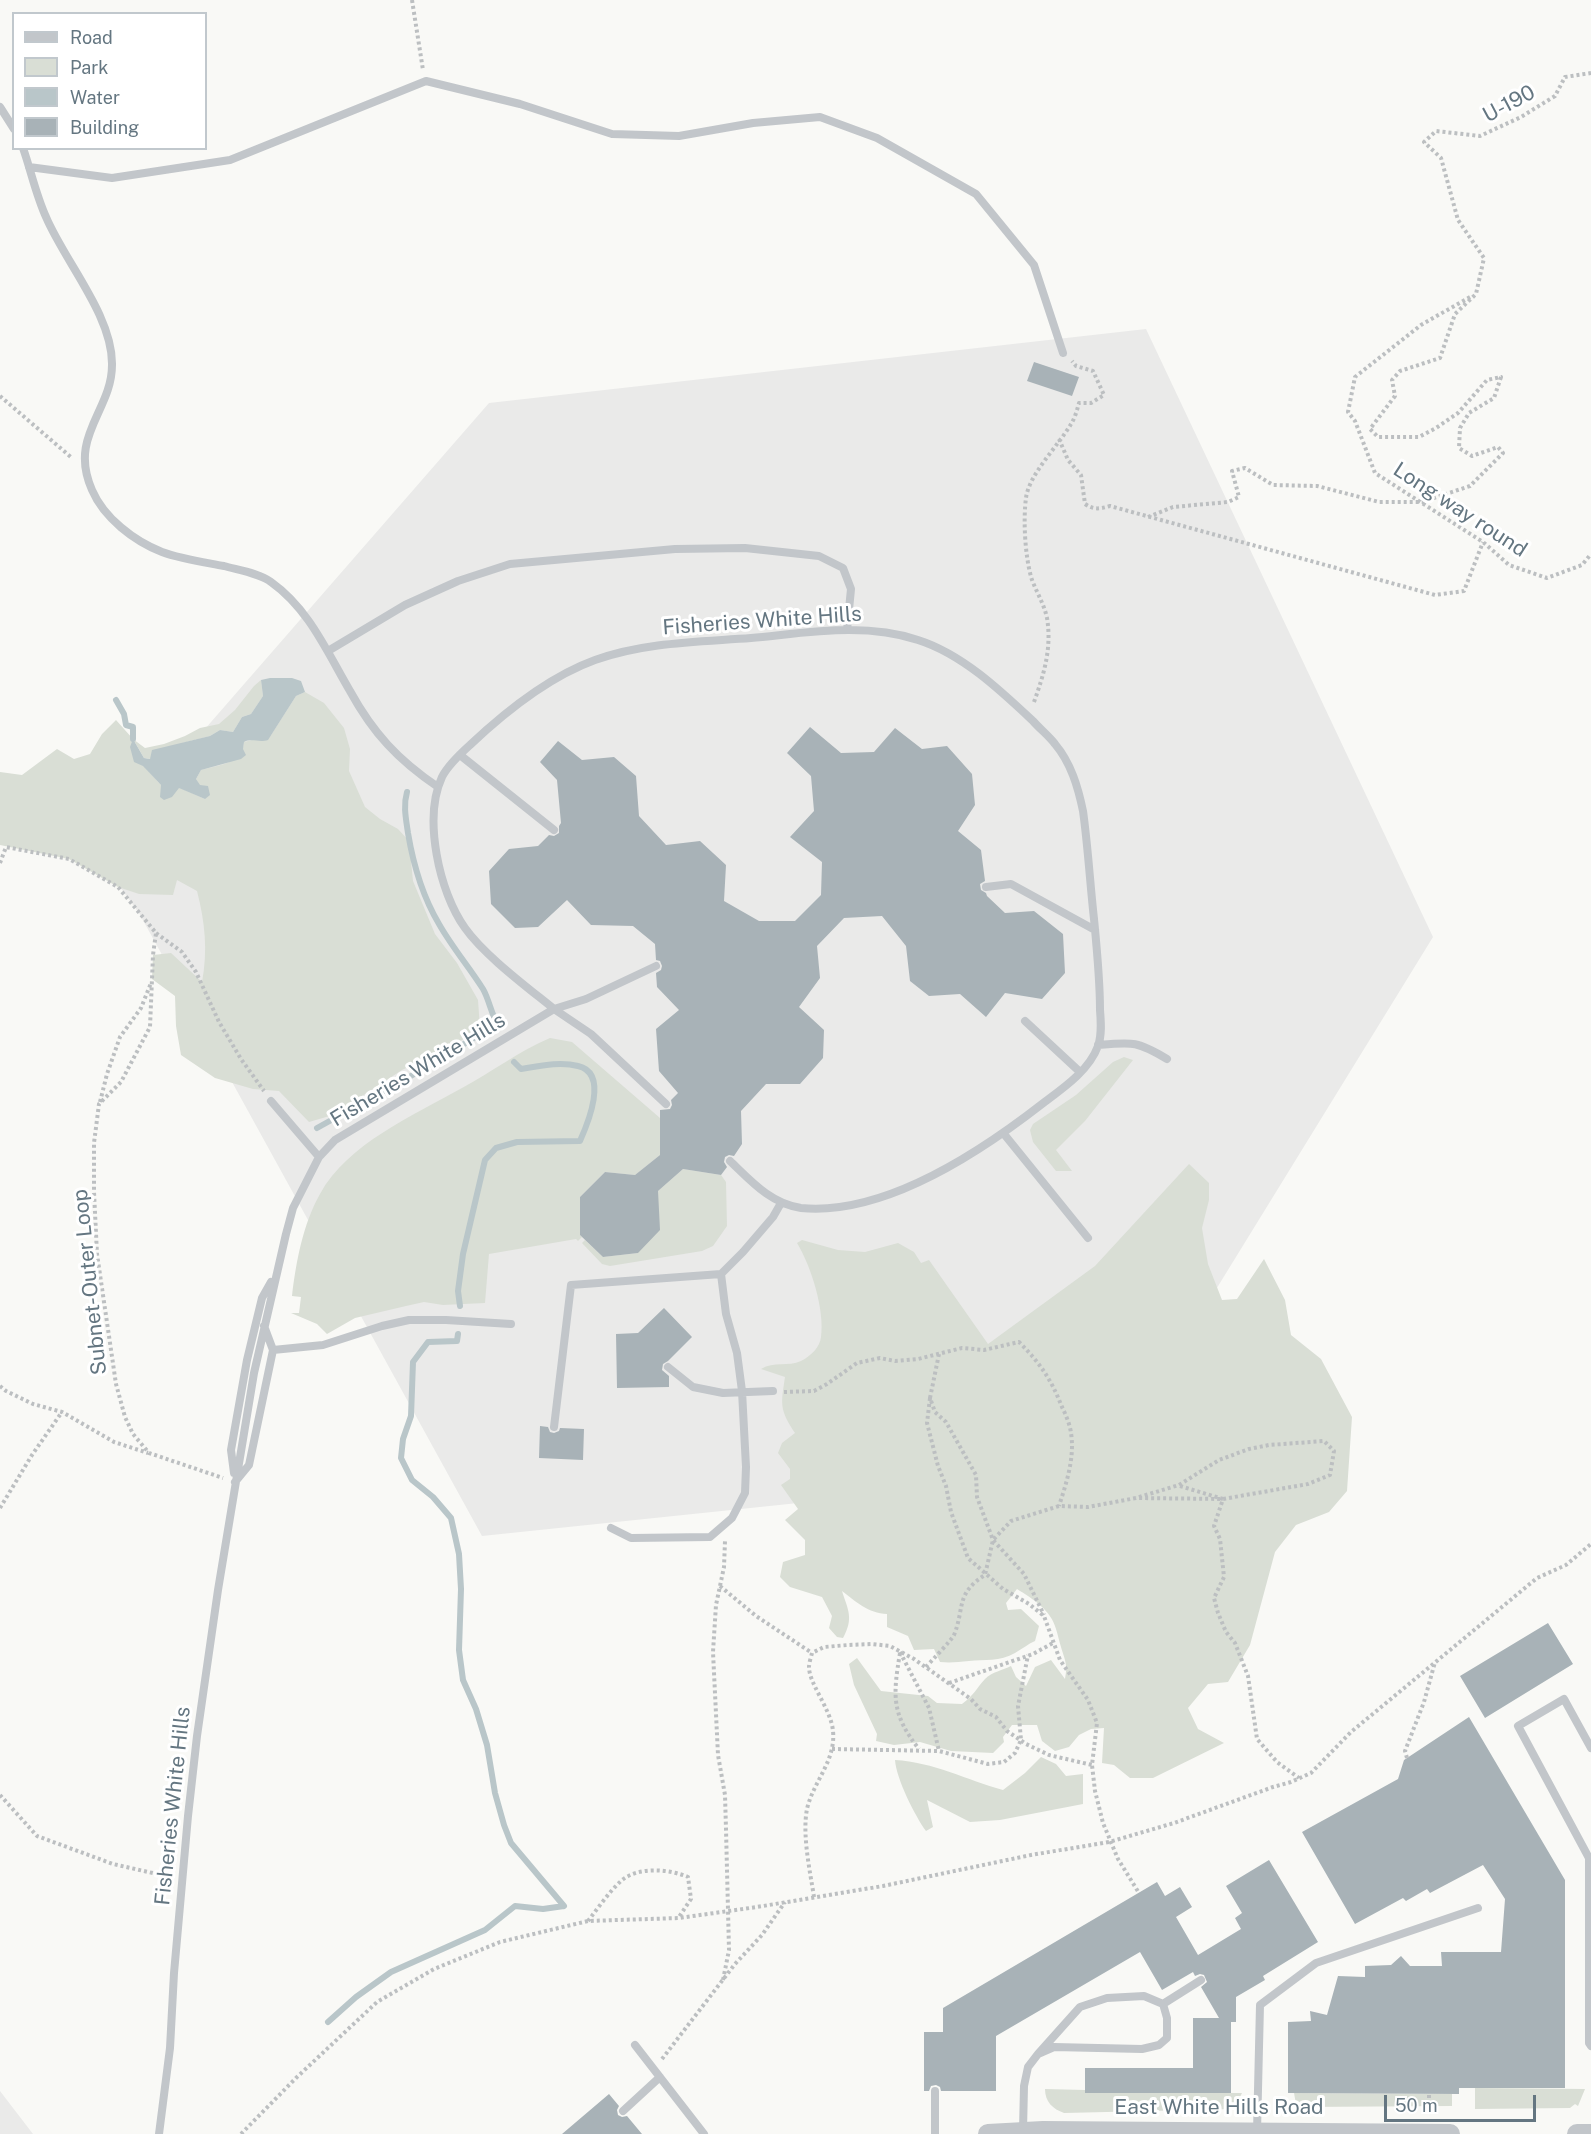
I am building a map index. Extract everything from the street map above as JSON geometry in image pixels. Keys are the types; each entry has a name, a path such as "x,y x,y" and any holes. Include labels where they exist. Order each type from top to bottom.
{"street":[{"name":"East White Hills Road","path":"988,2134 1257,2132 1450,2134"},
{"path":"1577,2134 1591,2133"}],"lane":[{"path":"30,167 112,178 230,160 426,81 520,104 612,134 679,136 753,123 820,117 877,138 976,194 1034,265 1063,353"},
{"path":"0,107 12,126"},
{"path":"24,150 46,218 102,320 110,342 112,365 110,385 91,426 86,448 85,470 92,491 104,510 140,541 163,552 239,570 269,580 293,601 314,626 350,693 385,743 403,762 438,787"},
{"path":"328,651 405,605 458,581 510,564 675,549 745,548 819,556 843,568 851,589 847,630"},
{"name":"Fisheries White Hills","path":"666,1104 591,1034 554,1009 480,945 465,928 451,905 441,878 435,848 438,787 444,773 460,755 513,708 555,679 595,660 646,647 847,630 887,632 917,639 940,648 981,676 1055,743 1078,785 1088,846 1100,975 1101,1030 1098,1045 1091,1060 1080,1072 1004,1134 943,1170 880,1197 845,1206 800,1208 781,1203 763,1191 730,1161"},
{"path":"460,755 554,830"},
{"path":"986,887 1011,884 1095,930"},
{"path":"554,1009 586,999 656,966"},
{"name":"Fisheries White Hills","path":"159,2134 170,2048 188,1816 207,1660 254,1373 293,1208 318,1157 335,1140 554,1009"},
{"path":"1025,1021 1080,1072"},
{"path":"1098,1045 1130,1042 1144,1046 1167,1059"},
{"path":"271,1101 318,1157"},
{"path":"1004,1134 1088,1238"},
{"path":"554,1427 571,1285 721,1274 773,1217 781,1203"},
{"name":"Fisheries White Hills","path":"235,1482 231,1450 247,1360 262,1298 276,1273"},
{"path":"611,1528 631,1538 710,1536 732,1518 745,1493 742,1391 737,1353 726,1314 721,1274"},
{"path":"264,1326 273,1350 323,1345 409,1320 512,1324"},
{"name":"Fisheries White Hills","path":"235,1482 249,1465 273,1350"},
{"path":"668,1367 693,1387 723,1393 773,1391"},
{"path":"1591,1748 1564,1699 1518,1726 1590,1858 1589,2043 1591,2046"},
{"path":"1257,2132 1260,2005 1316,1964 1478,1908"},
{"path":"1163,2004 1202,1980"},
{"path":"1023,2132 1024,2086 1029,2067 1080,2007 1107,1998 1144,1996 1163,2004"},
{"path":"1038,2054 1054,2047 1142,2049 1159,2045 1167,2038 1167,2018 1163,2004"},
{"path":"635,2045 704,2134"},
{"path":"623,2111 660,2077"},
{"path":"935,2091 935,2134"}],"path":[{"path":"412,0 426,81"},
{"name":"U-190","path":"1476,294 1484,258 1458,220 1441,158 1424,141 1436,132 1480,136 1521,117 1555,96 1566,77 1591,74"},
{"path":"1148,517 1173,507 1228,502 1239,497 1232,471 1245,468 1273,485 1317,486 1379,502 1422,502 1470,486 1503,453 1498,447 1472,456 1459,448 1460,428 1469,413 1494,398 1501,376 1487,380 1458,413 1419,437 1378,437 1370,429 1395,396 1392,380 1400,371 1440,358 1455,314 1476,294"},
{"name":"Long way round","path":"1476,294 1421,325 1354,377 1348,412 1355,421 1375,473 1484,542 1509,565 1547,578 1582,565 1591,554"},
{"path":"1028,717 1045,671 1049,644 1043,604 1032,578 1026,546 1026,495 1039,469 1071,424 1079,403 1091,403 1104,395 1093,371 1076,366 1063,353"},
{"path":"0,396 85,470"},
{"path":"1059,439 1068,460 1081,476 1085,504 1091,508 1110,506 1435,595 1464,591 1484,542"},
{"path":"0,845 69,859 118,887 156,933 182,952 196,972 219,1022 241,1059 271,1101"},
{"path":"0,863 6,847"},
{"path":"99,1104 121,1082 150,1027 156,933"},
{"name":"Subnet-Outer Loop","path":"149,1453 133,1434 125,1417 116,1384 97,1254 94,1212 94,1143 99,1104 120,1037 141,1008 152,980"},
{"path":"773,1391 814,1391 857,1363 880,1358 895,1361 918,1359 962,1348 984,1350 1019,1342 1041,1366 1055,1389 1071,1433 1071,1459 1059,1506"},
{"path":"939,1354 927,1423 938,1466 946,1486 951,1512 968,1558 985,1575 1044,1616"},
{"path":"0,1386 33,1404 62,1412 114,1442 235,1482"},
{"path":"930,1398 935,1412 946,1422 976,1475 977,1497 993,1540 1024,1574 1044,1616 1060,1660 1088,1700 1097,1723 1092,1764 1095,1791 1109,1842 1139,1893"},
{"path":"0,1508 32,1455 62,1412"},
{"path":"926,1667 952,1638 964,1595 975,1581 985,1575 993,1540 1011,1521 1059,1506 1088,1507 1136,1498 1179,1485 1219,1460 1249,1449 1269,1445 1324,1441 1334,1451 1330,1475 1308,1484 1223,1499 1136,1498"},
{"path":"1179,1485 1223,1499"},
{"path":"1223,1499 1214,1526 1220,1539 1224,1577 1214,1598 1218,1614 1226,1632 1235,1642 1248,1676 1257,1739 1277,1762 1299,1779"},
{"path":"723,1980 729,1950 725,1795 718,1755 713,1652 716,1605 724,1566 726,1522"},
{"path":"241,2134 296,2078 377,2002 434,1969 500,1942 588,1921 679,1918 883,1886 1031,1855 1109,1842 1174,1823 1299,1779 1311,1773 1351,1732 1537,1578 1566,1565 1591,1544"},
{"path":"720,1586 756,1616 812,1653"},
{"path":"949,1683 1028,1655 1053,1643"},
{"path":"812,1653 824,1647 872,1644 890,1646 949,1683 980,1708 996,1717 1007,1731 1021,1740 1049,1755 1092,1764"},
{"path":"900,1651 894,1686 896,1708 905,1732 920,1750"},
{"path":"900,1651 929,1708 939,1751"},
{"path":"812,1653 809,1668 814,1685 826,1705 833,1731 832,1754 807,1809 808,1860 813,1897"},
{"path":"832,1749 939,1751 988,1764 1004,1762 1015,1753 1021,1740 1018,1706 1028,1655"},
{"path":"1407,1758 1405,1751 1424,1702 1435,1662"},
{"path":"0,1795 37,1836 113,1864 182,1880"},
{"path":"588,1921 622,1880 645,1871 672,1870 688,1876 691,1899 679,1918"},
{"path":"654,2069 735,1964 762,1935 785,1902"},
{"path":"1429,2094 1429,2110"}],"shaded area":[{"path":"1146,329 1433,937 1175,1356 827,1500 482,1536 139,913 96,854 489,403"},
{"path":"0,2091 33,2134 0,2134"}],"green space":[{"path":"261,680 263,696 251,714 242,717 233,732 220,730 210,736 183,743 150,759 144,758 133,739 145,748 164,744 200,728 219,724 235,710"},
{"path":"305,692 324,703 344,728 350,749 349,771 365,807 398,829 409,841 413,881 435,934 457,963 478,1000 480,1028 456,1044 402,1070 333,1115 309,1122 279,1091 253,1089 215,1078 181,1055 176,1026 175,996 152,979 153,955 171,953 202,982 205,936 197,891 177,880 173,895 139,894 118,887 69,859 0,845 0,772 22,775 57,749 74,759 90,754 102,734 116,720 133,739 143,765 161,785 161,793 178,787 205,799 196,779 201,770 222,765 234,759 239,755 244,742 271,735 296,696"},
{"path":"550,1038 572,1042 660,1118 660,1155 635,1175 605,1172 580,1197 580,1235 582,1237 578,1241 576,1239 489,1254 485,1303 443,1305 424,1302 355,1318 327,1334 317,1324 291,1313 299,1313 301,1297 292,1296 298,1257 309,1218 320,1194 347,1160 383,1132"},
{"path":"1124,1057 1133,1060 1085,1121 1056,1150 1072,1171 1056,1171 1033,1142 1030,1130 1033,1124 1076,1095 1113,1062"},
{"path":"1189,1164 1209,1183 1209,1200 1202,1228 1208,1264 1222,1300 1237,1299 1264,1259 1285,1300 1291,1335 1321,1359 1352,1417 1347,1491 1329,1512 1296,1525 1275,1552 1250,1645 1228,1682 1208,1684 1188,1708 1198,1729 1224,1743 1153,1778 1130,1778 1114,1765 1102,1763 1104,1728 1091,1729 1079,1735 1069,1747 1055,1751 1042,1741 1037,1725 1012,1725 1003,1737 1004,1742 993,1753 951,1751 920,1742 894,1745 876,1741 877,1734 854,1685 849,1664 857,1658 881,1691 928,1696 937,1703 962,1704 988,1677 1011,1666 1016,1677 1026,1686 1035,1667 1051,1660 1065,1679 1066,1663 1054,1622 1035,1601 1017,1589 1006,1603 1008,1610 1021,1609 1039,1626 1035,1641 1004,1658 940,1662 934,1649 914,1650 908,1636 887,1627 887,1614 868,1609 842,1591 849,1619 843,1638 837,1637 829,1628 832,1616 822,1597 790,1587 780,1577 783,1562 805,1555 805,1540 785,1520 798,1509 781,1485 790,1479 790,1469 778,1453 782,1443 795,1433 782,1406 785,1377 761,1369 771,1365 801,1361 814,1351 820,1341 822,1326 819,1301 812,1276 797,1243 802,1240 838,1250 865,1252 898,1243 914,1252 921,1263 929,1260 988,1344 1095,1266"},
{"path":"683,1169 721,1175 726,1182 727,1226 713,1246 702,1251 610,1266 602,1264 582,1243 585,1240 603,1257 638,1253 658,1191"},
{"path":"1041,1757 1056,1764 1066,1776 1083,1774 1083,1804 1000,1820 970,1822 927,1800 933,1827 926,1831 907,1797 895,1760 923,1764 1003,1790"},
{"path":"1475,2088 1585,2089 1578,2106 1575,2104 1570,2108 1475,2109"},
{"path":"1045,2089 1085,2090 1086,2093 1242,2093 1234,2109 1064,2113 1050,2104 1046,2098"},
{"path":"1294,2093 1452,2094 1452,2106 1302,2107 1296,2104"}],"water":[{"path":"292,678 301,681 305,692 296,696 268,740 244,742 243,749 246,755 241,759 201,770 196,779 200,785 208,786 210,795 205,799 179,788 172,797 164,800 160,797 161,785 143,766 134,762 130,747 133,739 144,758 150,759 152,750 210,736 220,730 233,732 242,717 251,714 263,696 261,680"}],"building":[{"path":"1034,362 1079,377 1072,396 1027,381"},
{"path":"810,727 841,753 874,752 895,728 922,749 947,746 972,774 975,805 958,831 981,850 985,881 980,884 981,890 1005,913 1034,911 1063,934 1065,973 1042,999 1005,993 986,1017 960,994 929,996 910,981 906,946 882,916 844,918 817,946 820,978 799,1007 824,1030 823,1058 800,1084 766,1084 741,1111 742,1144 734,1156 725,1157 724,1162 727,1167 721,1175 683,1169 658,1191 660,1230 638,1253 603,1257 580,1235 580,1197 605,1172 635,1175 660,1155 660,1110 670,1109 671,1100 678,1093 659,1071 656,1029 679,1010 657,987 656,973 661,970 662,966 660,961 656,960 655,944 633,926 591,925 567,900 538,927 515,928 491,904 489,871 509,849 538,846 549,835 554,836 559,833 561,823 557,780 540,762 558,741 582,760 614,757 636,776 639,816 666,845 700,841 726,865 724,901 759,921 795,921 821,895 822,862 790,837 814,811 811,776 787,753"},
{"path":"664,1308 692,1337 663,1364 662,1370 669,1376 669,1387 617,1388 616,1334 638,1333"},
{"path":"540,1426 548,1427 550,1432 554,1433 560,1428 584,1429 583,1460 539,1458"},
{"path":"1548,1623 1573,1664 1485,1718 1460,1676"},
{"path":"1469,1717 1565,1880 1565,2088 1459,2088 1459,2094 1288,2093 1288,2022 1311,2021 1310,2011 1327,2015 1338,1976 1365,1977 1365,1966 1391,1965 1401,1956 1410,1966 1442,1966 1441,1952 1501,1952 1505,1899 1483,1865 1430,1893 1427,1889 1406,1901 1403,1898 1355,1924 1302,1832 1398,1779 1404,1760"},
{"path":"1269,1860 1318,1942 1263,1976 1265,1980 1236,1997 1236,2022 1231,2022 1231,2093 1085,2093 1085,2068 1193,2068 1193,2018 1219,2018 1201,1987 1207,1982 1204,1975 1195,1976 1193,1972 1162,1990 1140,1952 996,2036 996,2091 941,2091 936,2085 931,2086 929,2091 924,2091 924,2032 943,2032 943,2008 1157,1882 1165,1896 1180,1887 1192,1907 1176,1917 1198,1955 1241,1929 1235,1918 1242,1913 1226,1886"},
{"path":"609,2094 619,2106 618,2115 627,2116 642,2134 562,2134"}],"waterway":[{"path":"116,700 124,714 126,725 133,727 133,739"},
{"path":"407,792 405,807 408,833 423,891 444,932 483,989 500,1027"},
{"path":"317,1128 418,1072 487,1030 495,1022"},
{"path":"460,1306 458,1291 463,1254 485,1160 496,1148 517,1142 580,1141 594,1099 593,1078 587,1070 564,1064 521,1069 514,1062"},
{"path":"458,1334 457,1341 428,1342 413,1362 411,1416 403,1439 401,1458 412,1480 433,1497 451,1518 459,1554 461,1589 459,1650 463,1680 476,1709 487,1745 495,1793 504,1825 511,1843 564,1906"},
{"path":"328,2022 356,1997 391,1972 485,1930 515,1906 543,1909 564,1906"}]}
